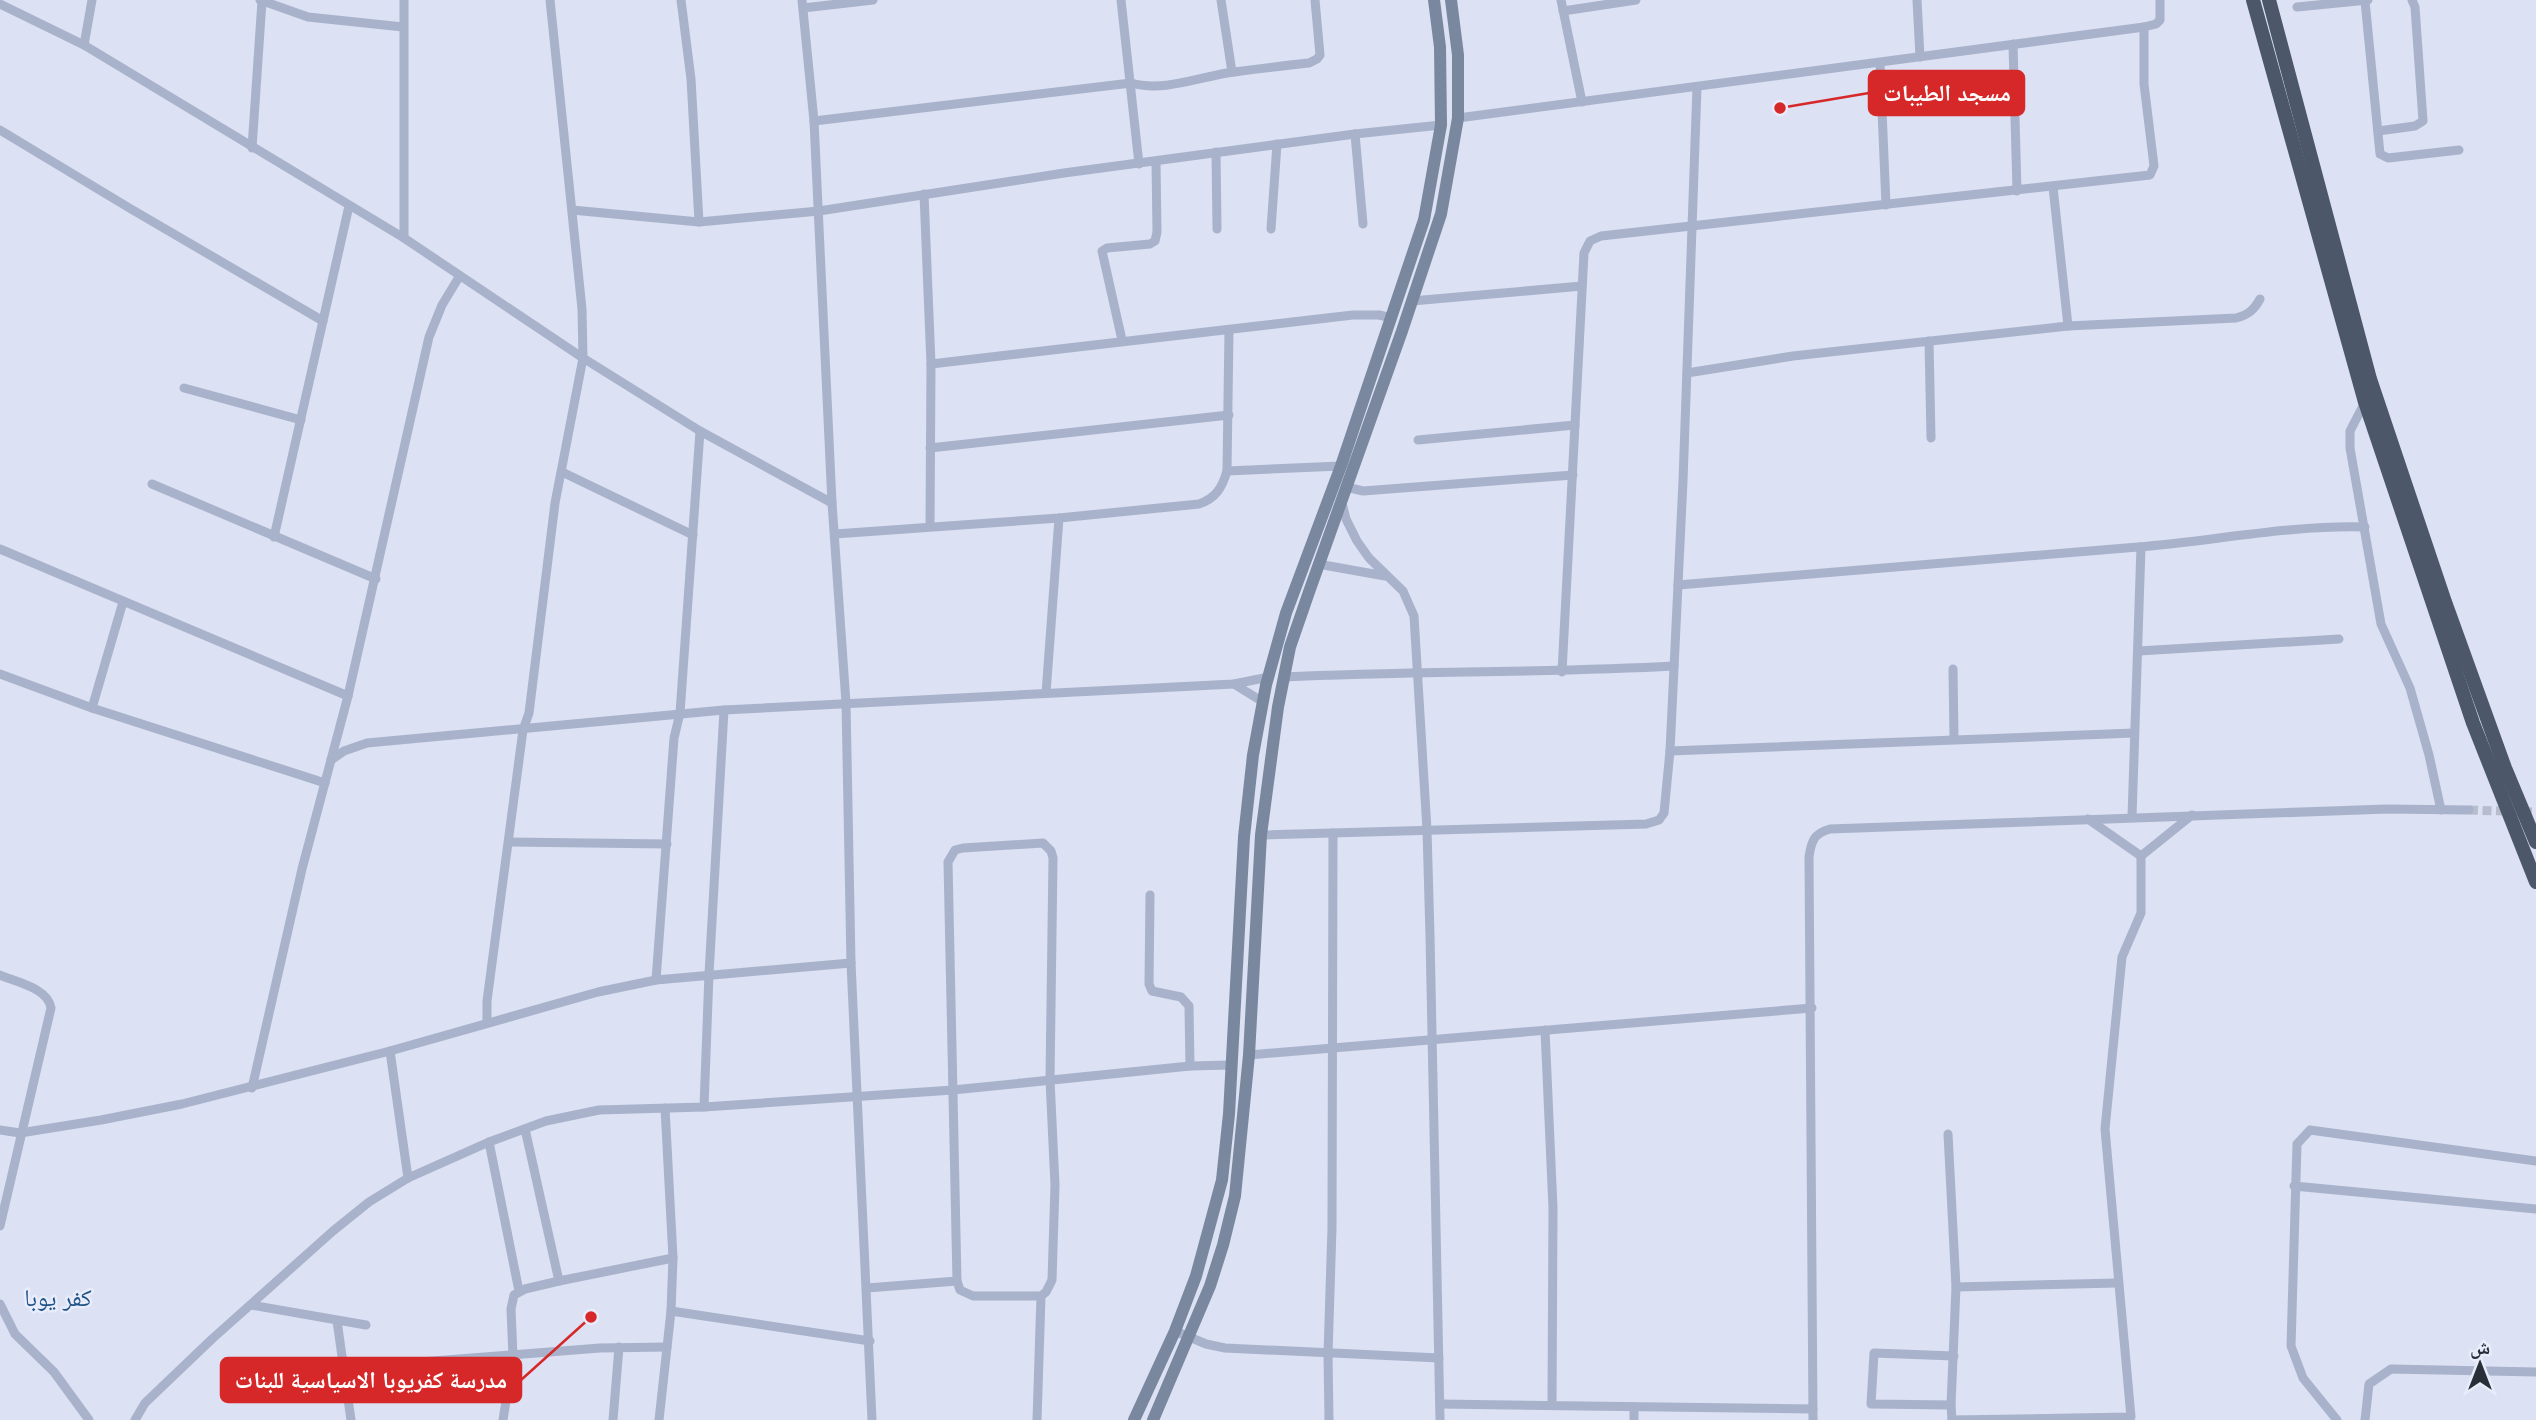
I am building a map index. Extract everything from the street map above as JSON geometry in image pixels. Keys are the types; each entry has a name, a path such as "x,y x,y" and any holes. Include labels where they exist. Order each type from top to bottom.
{"highway":[{"path":"2253,0 2365,402 2473,723 2536,882"},
{"path":"2269,0 2370,379 2449,615 2505,768 2536,842"}],"main road":[{"path":"1134,1420 1175,1331 1196,1276 1222,1180 1228,1126 1238,926 1250,784 1263,702 1286,614 1341,466 1424,220 1441,125 1440,47 1434,0"},
{"path":"1153,1420 1190,1337 1223,1245 1235,1196 1249,1055 1261,835 1266,784 1284,677 1290,647 1318,564 1441,214 1458,118 1458,55 1451,0"},
{"path":"1250,784 1266,784"}],"street":[{"path":"84,45 92,0"},
{"path":"252,148 261,0 308,17 403,27"},
{"path":"404,0 404,238"},
{"path":"486,1023 555,503 583,358 582,309 550,0"},
{"path":"681,0 691,79 699,222"},
{"path":"872,1420 851,963 846,703 832,503 814,121 803,4 873,0"},
{"path":"1121,0 1139,164"},
{"path":"1221,0 1232,72"},
{"path":"814,121 1130,83 1181,83 1232,72 1309,63 1317,60 1320,55 1315,0"},
{"path":"1561,0 1582,103"},
{"path":"1563,11 1636,0"},
{"path":"1917,0 1920,57"},
{"path":"1458,118 2144,27 2160,20 2160,0"},
{"path":"2378,131 2415,126 2423,121 2415,7 2412,0"},
{"path":"2297,7 2367,1 2379,149 2385,158 2459,150"},
{"path":"0,4 84,45 404,238 583,358 700,431 832,503"},
{"path":"1562,672 1582,286 1587,244 1595,238 1691,226 2150,175 2154,166 2144,84 2144,27"},
{"path":"2013,44 2017,191"},
{"path":"1880,63 1886,205"},
{"path":"1261,835 1654,823 1662,817 1670,751 1678,585 1697,87"},
{"path":"572,211 699,222 819,211 1216,152 1441,125"},
{"path":"0,130 323,321"},
{"path":"1355,134 1363,224"},
{"path":"1271,229 1278,144"},
{"path":"1216,152 1217,229"},
{"path":"1122,340 1102,251 1155,241 1156,162"},
{"path":"2053,187 2068,326"},
{"path":"924,194 931,363 930,526"},
{"path":"274,537 349,206"},
{"path":"252,1088 324,783 376,579 429,337 442,304 459,277"},
{"path":"1412,300 1582,286"},
{"path":"1688,373 1793,356 2068,326 2236,318 2255,309 2260,299"},
{"path":"931,363 1353,315 1392,318"},
{"path":"835,534 1059,518 1208,501 1218,493 1227,471 1228,330"},
{"path":"1929,341 1931,438"},
{"path":"184,388 301,420"},
{"path":"2365,402 2350,431 2350,448 2381,624 2410,688 2441,810"},
{"path":"930,448 1229,415"},
{"path":"1418,440 1575,425"},
{"path":"656,980 674,738 680,713 700,431"},
{"path":"1227,471 1341,466"},
{"path":"562,472 693,535"},
{"path":"1440,1420 1427,831 1411,608 1403,591 1369,558 1352,532 1342,508 1344,492 1573,475"},
{"path":"152,484 376,579"},
{"path":"1046,693 1059,518"},
{"path":"1678,585 2141,547 2313,527 2365,527"},
{"path":"2132,817 2141,547"},
{"path":"0,549 348,696"},
{"path":"1318,564 1387,577"},
{"path":"92,708 123,602"},
{"path":"2139,651 2339,639"},
{"path":"1284,677 1562,672 1674,666"},
{"path":"1953,670 1954,738"},
{"path":"0,674 92,708 324,783"},
{"path":"331,760 344,751 368,743 680,713 1234,684 1269,677"},
{"path":"1234,684 1263,702"},
{"path":"704,1107 724,710"},
{"path":"1670,751 2134,733"},
{"path":"1812,1420 1812,1008 1809,857 1814,836 1822,831 2132,817 2387,809 2469,810"},
{"path":"2141,856 2192,815"},
{"path":"2088,819 2141,856"},
{"path":"1329,1420 1333,833"},
{"path":"509,842 667,844"},
{"path":"1037,1420 1041,1296 1049,1287 1052,1272 1055,1185 1050,1080 1053,858 1051,851 1042,843 962,848 955,850 948,862 957,1281 960,1290 973,1296 1041,1296"},
{"path":"1948,1134 1956,1287 1952,1420 2131,1417 2105,1129 2122,957 2141,913 2141,856"},
{"path":"1150,895 1149,984 1152,990 1181,997 1189,1006 1190,1066"},
{"path":"0,1130 20,1133 102,1121 252,1088 598,992 656,980 851,963"},
{"path":"0,975 45,994 51,1008 0,1226"},
{"path":"1249,1055 1812,1008"},
{"path":"1545,1030 1553,1208 1552,1405"},
{"path":"390,1051 408,1178"},
{"path":"135,1420 145,1404 351,1216 386,1190 408,1178 525,1129 573,1114 598,1110 704,1107 953,1090 1190,1066 1231,1065"},
{"path":"659,1420 673,1258 666,1108"},
{"path":"525,1129 559,1281"},
{"path":"2337,1420 2304,1378 2291,1346 2297,1144 2311,1130 2536,1161"},
{"path":"489,1142 519,1291"},
{"path":"2294,1186 2536,1209"},
{"path":"503,1420 513,1357 514,1295 519,1291 559,1281 673,1258"},
{"path":"867,1288 957,1281"},
{"path":"1956,1287 2117,1283"},
{"path":"0,1304 15,1334 54,1372 89,1420"},
{"path":"251,1305 366,1325"},
{"path":"670,1311 870,1341"},
{"path":"337,1321 352,1420"},
{"path":"1175,1331 1206,1344 1225,1348 1439,1358"},
{"path":"345,1379 420,1362 619,1347 667,1347"},
{"path":"613,1420 619,1347"},
{"path":"1951,1405 1871,1404 1874,1353 1954,1356"},
{"path":"2365,1420 2369,1384 2391,1369 2536,1372"},
{"path":"1440,1404 1812,1409"},
{"path":"1634,1407 1634,1420"}],"tunnel":[{"path":"2469,810 2536,812"}],"place":[{"name":"مسجد الطيبات","path":"1780,108"},
{"name":"مدرسة كفريوبا الاسياسية للبنات","path":"591,1317"}],"district":[{"name":"كفر يوبا","path":"58,1298"}]}
